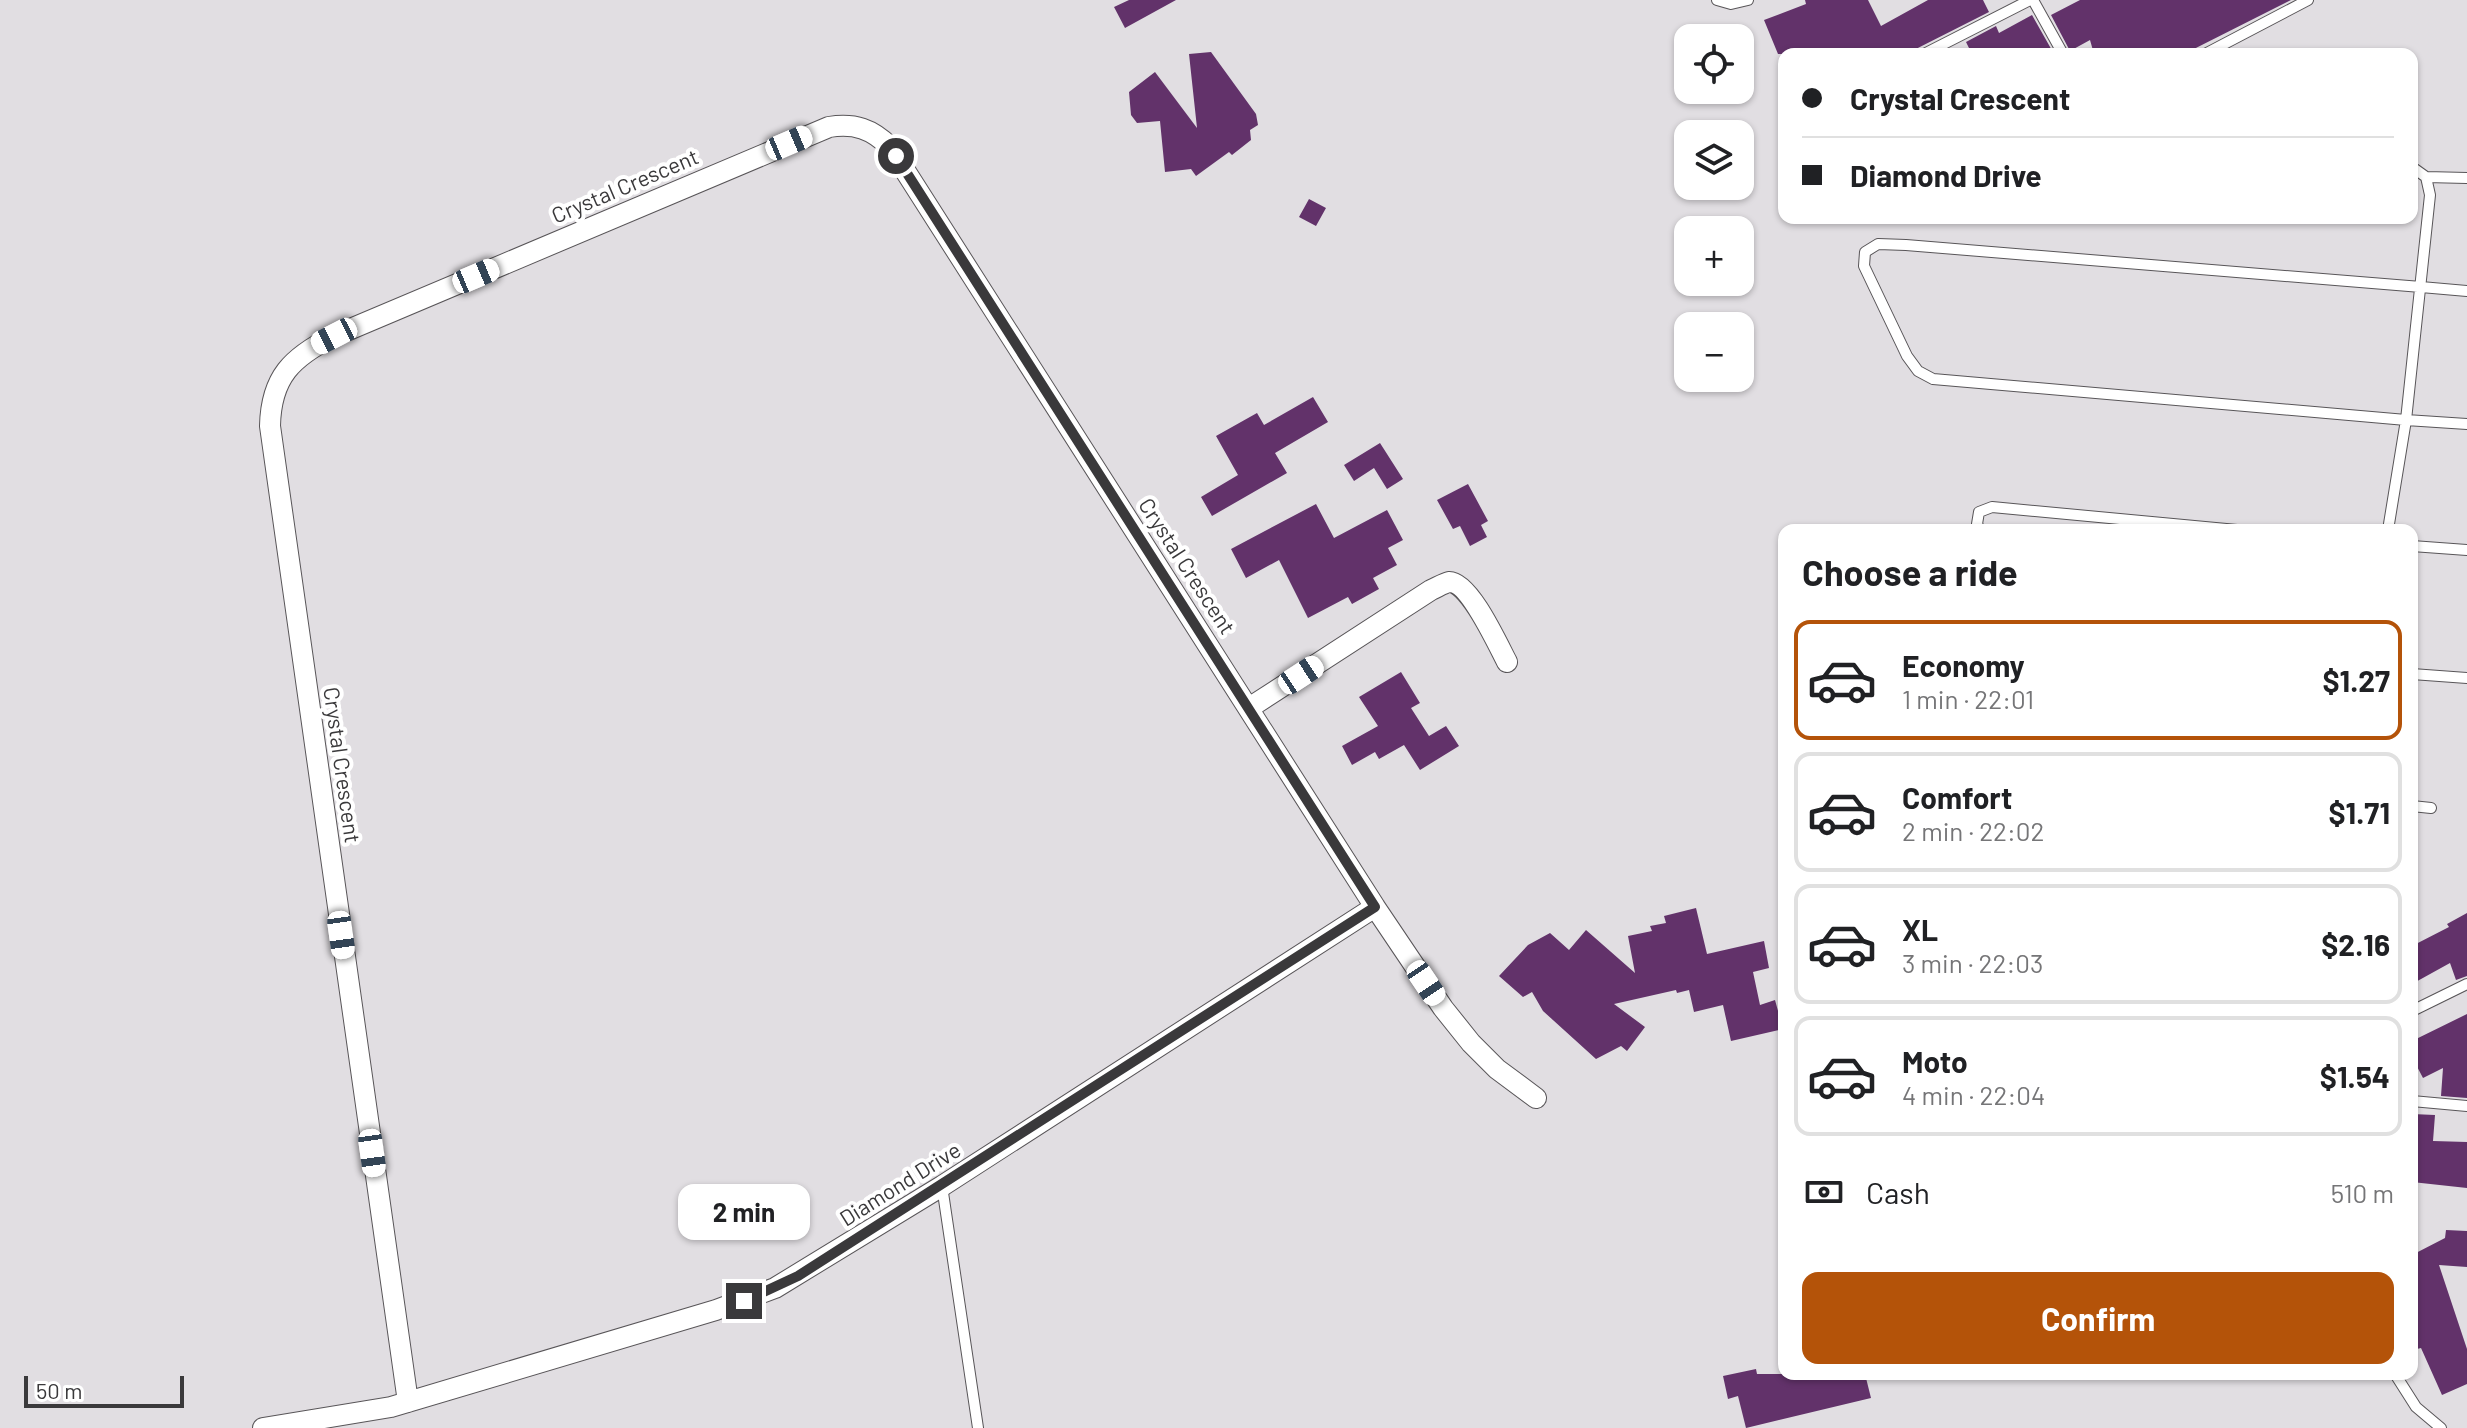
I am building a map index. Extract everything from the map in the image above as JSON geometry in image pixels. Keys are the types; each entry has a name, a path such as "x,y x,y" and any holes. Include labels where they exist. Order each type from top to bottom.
{"street":[{"name":"Crystal Crescent","path":"408,1402 270,426 275,389 298,357 334,336 817,131 849,125 866,129 890,147 1375,907 1443,1008 1497,1069 1536,1098"},
{"path":"1249,708 1448,582 1461,586 1471,598 1507,662"},
{"name":"Diamond Drive","path":"263,1428 357,1414 408,1402 763,1293 788,1282 1375,907"}],"lane":[{"path":"1717,0 1731,4 1748,0"},
{"path":"1936,48 2032,0 2060,48"},
{"path":"2216,48 2308,0"},
{"path":"2418,171 2426,177 2467,178"},
{"path":"2389,524 2406,420 2421,287 2430,195 2426,177"},
{"path":"2467,291 1906,245 1878,244 1865,252 1864,266 1907,356 1918,371 1933,379 2467,424"},
{"path":"1977,524 1979,512 1992,507 2173,524"},
{"path":"2418,546 2467,550"},
{"path":"2418,674 2467,678"},
{"path":"2418,807 2431,808"},
{"path":"2418,1008 2467,984"},
{"path":"2418,1102 2467,1106"},
{"path":"942,1186 978,1428"},
{"path":"2399,1380 2416,1407 2441,1428"}],"building":[{"path":"1129,0 1176,0 1125,28 1114,7"},
{"path":"1805,0 1868,0 1881,26 1928,0 1983,0 1989,12 1918,48 1778,48 1778,54 1764,20 1806,4"},
{"path":"2080,0 2291,0 2196,48 2092,48 2090,40 2075,48 2068,48 2051,15"},
{"path":"2032,15 2051,48 1969,48 1966,42 1996,26 1999,33"},
{"path":"1211,52 1256,114 1258,125 1250,130 1251,140 1196,176 1191,169 1165,172 1160,121 1137,123 1131,115 1129,92 1155,72 1197,128 1189,54"},
{"path":"1309,199 1326,208 1316,226 1299,217"},
{"path":"1313,397 1328,422 1275,453 1287,473 1212,516 1201,497 1238,475 1216,436 1257,413 1264,425"},
{"path":"1380,443 1403,479 1387,489 1374,468 1354,481 1344,465"},
{"path":"1468,484 1488,521 1481,525 1487,537 1470,546 1460,526 1453,529 1437,500"},
{"path":"1316,504 1334,538 1387,510 1403,540 1388,548 1397,565 1373,578 1379,589 1352,604 1348,597 1308,618 1279,560 1246,578 1231,549"},
{"path":"1401,672 1420,703 1411,708 1429,736 1446,726 1459,746 1420,770 1404,745 1379,759 1375,752 1352,765 1342,746 1378,726 1359,697"},
{"path":"1696,908 1707,954 1764,941 1769,968 1753,972 1760,1005 1775,1000 1778,1030 1731,1041 1723,1005 1694,1012 1689,990 1677,993 1676,990 1614,1004 1645,1027 1627,1051 1621,1046 1596,1059 1543,1011 1532,992 1523,997 1499,976 1528,945 1550,933 1569,950 1586,930 1635,973 1628,936 1652,931 1650,926 1666,923 1664,916"},
{"path":"2467,913 2467,976 2456,980 2450,963 2418,981 2418,943 2449,927 2447,924"},
{"path":"2467,1014 2467,1098 2441,1096 2443,1068 2423,1078 2418,1068 2418,1038"},
{"path":"2418,1114 2435,1115 2433,1141 2467,1142 2467,1188 2418,1183"},
{"path":"2446,1230 2467,1231 2467,1267 2439,1265 2467,1349 2467,1384 2442,1395 2421,1348 2418,1349 2418,1252 2445,1238"},
{"path":"1756,1369 1757,1374 1778,1374 1778,1380 1866,1380 1871,1398 1746,1428 1738,1396 1728,1399 1723,1376"}],"route":[{"path":"744,1301 798,1276 1375,907 896,156"}]}
